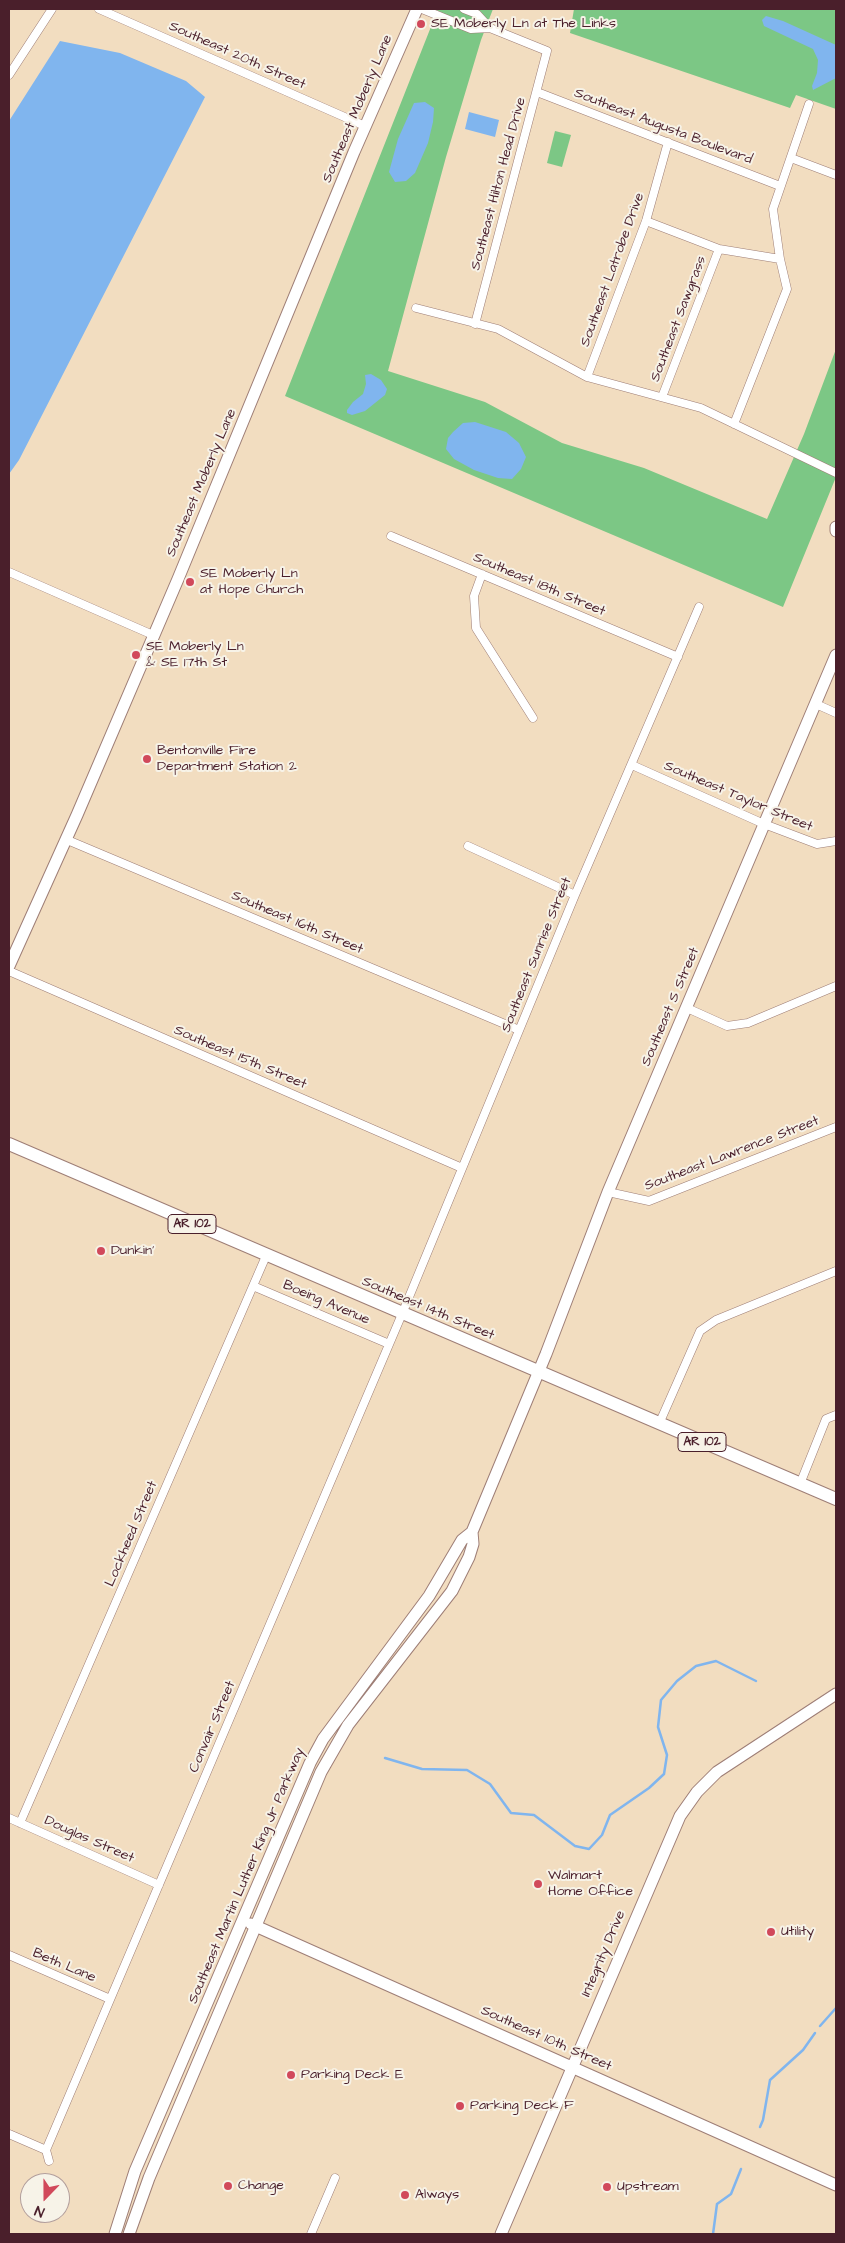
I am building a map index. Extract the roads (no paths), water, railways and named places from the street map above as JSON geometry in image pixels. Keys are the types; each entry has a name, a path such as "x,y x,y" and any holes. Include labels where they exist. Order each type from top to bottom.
{"main road":[{"name":"Southeast 14th Street","path":"9,1144 836,1500"}],"street":[{"path":"9,75 52,9"},
{"name":"Southeast 20th Street","path":"99,9 366,126"},
{"name":"Southeast Moberly Lane","path":"9,966 221,477 366,126 417,9"},
{"path":"422,9 471,29 490,28"},
{"path":"464,9 477,14 490,28"},
{"name":"Southeast Hilton Head Drive","path":"475,324 548,51 490,28"},
{"name":"Southeast Augusta Boulevard","path":"537,92 780,186"},
{"path":"734,424 787,289 772,216 780,186 809,104"},
{"name":"Southeast Latrobe Drive","path":"587,378 646,221 668,142"},
{"path":"791,158 836,175"},
{"path":"646,221 719,250 780,259"},
{"name":"Southeast Sawgrass","path":"662,397 719,250"},
{"path":"416,308 498,329 587,378 701,408 836,473"},
{"name":"Southeast 18th Street","path":"391,536 678,657"},
{"path":"9,572 153,635"},
{"path":"482,574 474,596 476,628 533,718"},
{"name":"Southeast Sunrise Street","path":"402,1314 575,895 700,607"},
{"name":"Southeast S Street","path":"538,1372 608,1192 836,655"},
{"path":"816,704 836,713"},
{"name":"Southeast Taylor Street","path":"632,765 764,824 817,844 836,841"},
{"name":"Southeast 16th Street","path":"65,839 520,1030"},
{"path":"468,846 575,895"},
{"name":"Southeast 15th Street","path":"9,971 462,1168"},
{"path":"686,1008 727,1026 748,1023 836,986"},
{"name":"Southeast Lawrence Street","path":"608,1192 649,1201 836,1128"},
{"name":"Lockheed Street","path":"20,1823 266,1256"},
{"path":"659,1424 700,1331 716,1320 836,1271"},
{"name":"Boeing Avenue","path":"253,1286 389,1344"},
{"name":"Convair Street","path":"46,2150 402,1314"},
{"name":"Southeast Martin Luther King Jr Parkway","path":"130,2234 149,2178 321,1772 348,1726 452,1591 469,1557 473,1544 472,1532 538,1372"},
{"path":"800,1484 826,1419 836,1415"},
{"name":"Southeast Martin Luther King Jr Parkway","path":"115,2234 135,2171 310,1763 323,1739 429,1596 462,1540 472,1532"},
{"name":"Integrity Drive","path":"501,2234 680,1816 697,1792 718,1772 836,1694"},
{"name":"Douglas Street","path":"9,1818 159,1885"},
{"name":"Southeast 10th Street","path":"243,1921 836,2185"},
{"name":"Beth Lane","path":"9,1956 110,1999"},
{"path":"9,2134 46,2150 48,2161"},
{"path":"311,2234 335,2178"}],"water":[{"path":"766,16 783,21 836,45 836,78 813,90 812,86 817,73 818,60 813,49 764,26 762,20"},
{"path":"60,41 120,53 186,81 205,97 19,460 9,474 9,121"},
{"path":"425,102 434,108 428,143 415,173 406,181 395,182 389,172 398,139 414,103"},
{"path":"469,112 499,120 495,137 465,129"},
{"path":"371,374 381,380 387,389 385,395 365,411 352,415 347,413 353,402 363,394 366,384 365,375"},
{"path":"475,422 506,432 519,443 526,457 521,469 512,479 498,478 474,470 454,459 446,449 448,438 453,432 463,423"}],"waterway":[{"path":"385,1758 422,1769 467,1770 490,1784 511,1813 534,1815 575,1846 589,1849 602,1835 610,1815 649,1788 664,1774 667,1755 658,1727 661,1700 677,1681 696,1666 716,1661 756,1681"},
{"path":"820,2026 836,2008"},
{"path":"760,2127 770,2080 803,2050 815,2033"},
{"path":"713,2234 717,2204 731,2194 741,2169"}],"place":[{"name":"SE Moberly Ln at The Links","path":"421,24"},
{"name":"SE Moberly Ln at Hope Church","path":"190,582"},
{"name":"SE Moberly Ln & SE 17th St","path":"136,655"},
{"name":"Bentonville Fire Department Station 2","path":"147,759"},
{"name":"Dunkin'","path":"101,1251"},
{"name":"Walmart Home Office","path":"538,1884"},
{"name":"Utility","path":"771,1932"},
{"name":"Parking Deck E","path":"291,2075"},
{"name":"Parking Deck F","path":"460,2106"},
{"name":"Change","path":"228,2186"},
{"name":"Upstream","path":"607,2187"},
{"name":"Always","path":"405,2195"}]}
